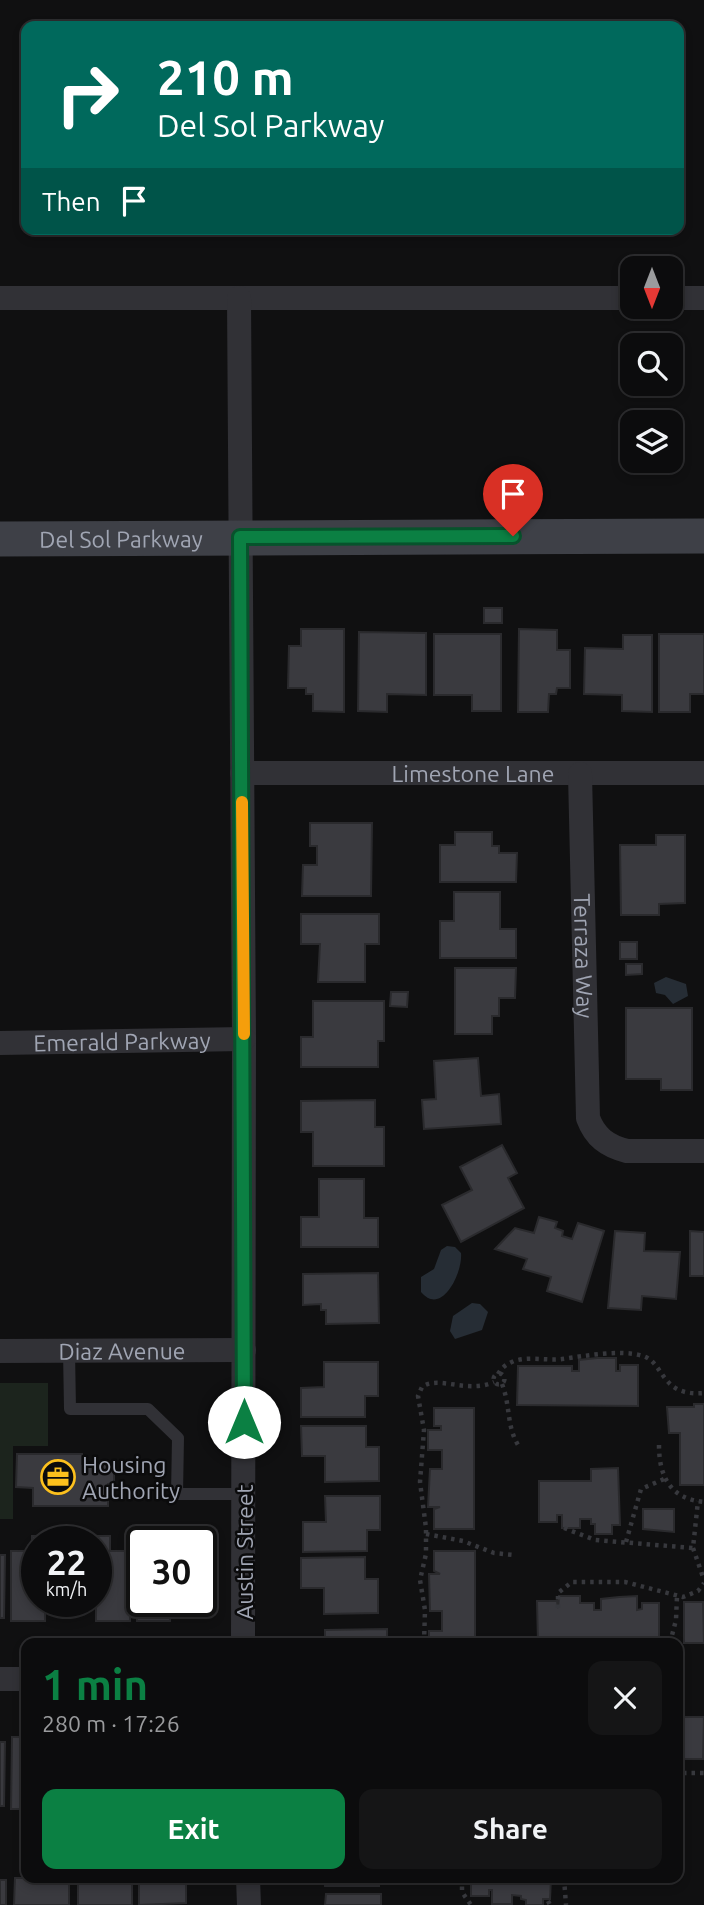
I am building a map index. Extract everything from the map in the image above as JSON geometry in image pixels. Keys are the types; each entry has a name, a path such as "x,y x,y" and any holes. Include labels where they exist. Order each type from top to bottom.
{"street":[{"path":"0,298 620,298"},
{"name":"Austin Street","path":"239,298 244,1039 243,1638"},
{"path":"683,298 704,298"},
{"name":"Del Sol Parkway","path":"0,539 704,536"},
{"name":"Limestone Lane","path":"242,773 704,773"},
{"name":"Terraza Way","path":"580,774 588,1118 597,1136 627,1151 704,1151"},
{"name":"Emerald Parkway","path":"0,1043 244,1039"},
{"name":"Diaz Avenue","path":"0,1351 244,1350"},
{"path":"0,1679 21,1679"},
{"path":"248,1883 249,1905"}],"lane":[{"path":"69,1350 70,1409 148,1409 178,1438 177,1494 244,1494"}],"path":[{"path":"494,1382 509,1363 524,1359 561,1359 584,1354 638,1355 648,1358 662,1377 677,1389 704,1393"},
{"path":"498,1374 504,1378 502,1384 509,1402 509,1430 520,1448"},
{"path":"424,1638 425,1610 419,1580 426,1554 420,1482 424,1430 419,1391 432,1382 474,1388 494,1382 502,1384"},
{"path":"558,1608 558,1593 572,1582 633,1582 677,1596 691,1595 703,1587 704,1581 693,1548 701,1502 676,1493 664,1479 659,1445"},
{"path":"626,1542 641,1489 664,1479"},
{"path":"564,1528 584,1538 693,1548"},
{"path":"426,1534 463,1541 494,1553 514,1555"},
{"path":"671,1638 676,1620 677,1596"},
{"path":"683,1771 704,1773"},
{"path":"462,1883 462,1892 471,1905"},
{"path":"564,1883 566,1905"}],"shaded area":[{"path":"666,977 686,984 688,996 673,1004 665,995 656,993 654,983"},
{"path":"447,1246 455,1247 461,1253 459,1271 450,1289 443,1296 429,1298 421,1292 421,1277 434,1269 441,1250"},
{"path":"472,1303 480,1304 488,1312 482,1330 455,1339 450,1331 453,1316"},
{"path":"0,1383 48,1383 48,1446 13,1446 13,1519 0,1519"}],"building":[{"path":"484,608 502,608 502,623 484,623"},
{"path":"301,629 344,629 344,712 313,711 313,694 306,694 306,688 288,688 289,646 301,646"},
{"path":"519,629 557,630 557,650 570,650 570,688 557,688 556,694 549,694 548,712 518,712"},
{"path":"359,632 426,633 426,695 387,694 387,712 358,711"},
{"path":"434,634 501,634 501,711 472,711 472,695 434,695"},
{"path":"659,634 704,634 704,694 690,694 690,712 659,712"},
{"path":"623,635 652,635 652,712 622,711 622,695 584,694 585,648 623,649"},
{"path":"310,823 372,823 371,896 302,896 303,865 317,865 317,846 310,846"},
{"path":"455,832 492,832 492,846 499,846 499,853 517,853 516,882 440,882 440,845 455,845"},
{"path":"656,835 685,835 685,903 659,904 659,915 621,915 620,845 656,845"},
{"path":"454,892 500,892 500,929 516,929 516,958 440,958 440,921 454,921"},
{"path":"301,914 379,914 379,944 365,944 365,982 318,982 320,944 301,944"},
{"path":"620,942 637,942 637,959 620,959"},
{"path":"626,964 642,964 642,974 626,975"},
{"path":"455,968 516,968 515,998 499,998 499,1016 492,1016 492,1034 455,1034"},
{"path":"391,992 408,992 407,1007 390,1006"},
{"path":"313,1001 384,1001 384,1041 378,1041 378,1067 301,1067 301,1037 313,1037"},
{"path":"626,1008 692,1008 692,1090 661,1090 661,1079 626,1079"},
{"path":"478,1058 481,1096 499,1094 501,1124 424,1129 422,1100 436,1099 434,1061"},
{"path":"375,1100 375,1127 384,1127 384,1166 313,1166 313,1132 301,1132 301,1101"},
{"path":"502,1145 517,1173 508,1178 524,1208 461,1242 442,1205 472,1190 460,1167"},
{"path":"319,1179 364,1179 364,1218 378,1218 378,1247 301,1247 301,1217 319,1217"},
{"path":"539,1217 557,1222 555,1228 563,1231 562,1236 572,1239 578,1223 604,1231 582,1302 547,1291 551,1277 523,1269 527,1259 495,1249 515,1228 534,1233"},
{"path":"615,1231 645,1233 644,1251 680,1252 676,1299 642,1296 641,1310 608,1308"},
{"path":"690,1231 704,1232 704,1276 690,1276"},
{"path":"378,1273 379,1323 326,1324 326,1310 321,1310 321,1304 303,1305 303,1274"},
{"path":"616,1358 616,1371 620,1371 620,1365 638,1365 638,1406 517,1405 518,1366 572,1366 572,1371 579,1371 579,1360"},
{"path":"324,1362 378,1362 378,1396 365,1396 365,1417 301,1417 301,1388 324,1387"},
{"path":"694,1404 704,1404 704,1485 680,1485 680,1433 669,1433 667,1407 694,1407"},
{"path":"434,1408 474,1408 474,1529 434,1529 434,1509 440,1507 428,1507 430,1469 442,1469 442,1450 428,1450 428,1430 441,1430 441,1426 434,1426"},
{"path":"301,1426 366,1426 366,1447 379,1447 379,1481 325,1482 325,1456 302,1456"},
{"path":"17,1454 82,1454 82,1464 114,1464 114,1484 108,1484 108,1506 33,1506 33,1488 16,1487"},
{"path":"618,1468 620,1525 612,1525 612,1534 595,1534 595,1524 591,1524 591,1519 580,1519 580,1528 562,1528 562,1515 557,1515 557,1522 539,1522 539,1481 591,1481 591,1469"},
{"path":"325,1496 380,1496 380,1530 367,1530 367,1551 303,1552 303,1522 326,1522"},
{"path":"643,1509 674,1509 674,1532 643,1529"},
{"path":"11,1551 21,1551 21,1617 45,1617 45,1621 11,1621"},
{"path":"112,1551 126,1551 126,1617 130,1617 130,1621 96,1621 96,1617 112,1617"},
{"path":"434,1551 475,1551 475,1638 429,1638 429,1631 442,1631 442,1611 430,1611 429,1574 440,1574 434,1571"},
{"path":"0,1555 5,1555 4,1618 0,1618"},
{"path":"365,1557 365,1579 378,1579 378,1613 324,1614 324,1588 301,1588 301,1558"},
{"path":"559,1596 580,1596 580,1603 594,1603 594,1610 601,1610 601,1599 637,1596 637,1610 642,1609 642,1603 659,1603 659,1638 538,1638 537,1601 557,1601 558,1608"},
{"path":"684,1602 703,1602 704,1643 684,1643"},
{"path":"137,1617 170,1617 170,1621 137,1621"},
{"path":"387,1629 387,1638 325,1638 325,1630"},
{"path":"684,1717 704,1717 703,1759 684,1759"},
{"path":"12,1737 21,1737 21,1809 11,1809"},
{"path":"0,1742 5,1742 4,1806 0,1806"},
{"path":"15,1878 21,1878 21,1883 69,1883 69,1905 14,1905"},
{"path":"0,1880 6,1880 6,1905 0,1905"},
{"path":"78,1883 132,1883 132,1905 78,1905"},
{"path":"139,1883 186,1883 186,1903 139,1905"},
{"path":"325,1883 379,1883 379,1886 325,1886"},
{"path":"471,1883 551,1883 550,1899 543,1899 543,1905 526,1905 526,1900 521,1899 521,1896 512,1895 512,1904 492,1904 492,1890 489,1890 489,1896 471,1896"},
{"path":"326,1894 381,1894 381,1905 325,1905"}],"slow traffic":[{"path":"242,802 244,1034"}],"place":[{"name":"Housing Authority","path":"58,1477"}],"route":[{"path":"244,1422 240,537 513,536"}]}
